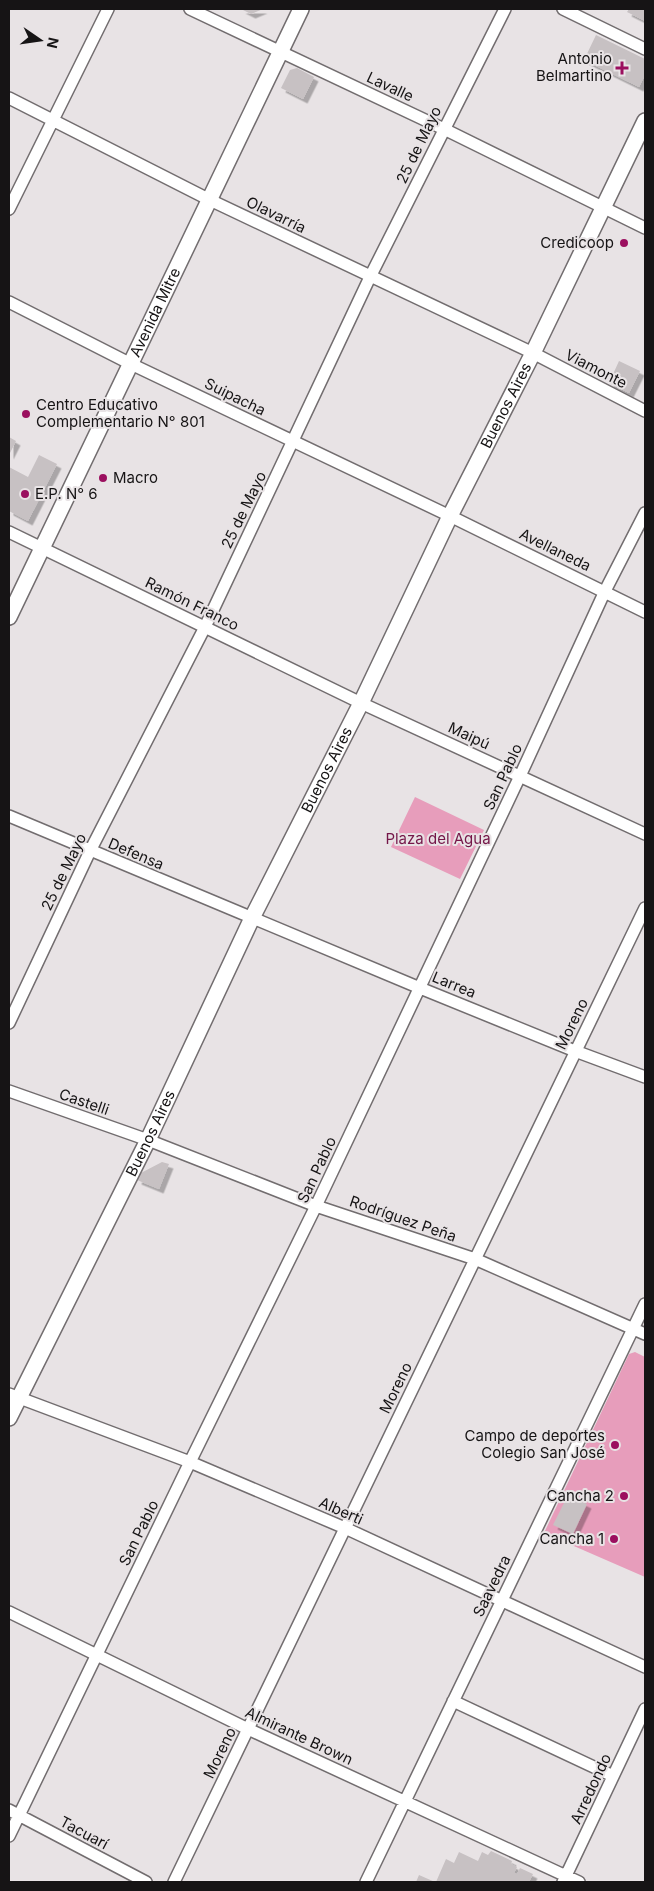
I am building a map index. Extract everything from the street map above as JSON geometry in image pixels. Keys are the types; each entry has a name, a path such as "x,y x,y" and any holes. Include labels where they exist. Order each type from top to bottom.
{"street":[{"path":"9,209 108,9"},
{"name":"Lavalle","path":"190,9 444,129 645,228"},
{"name":"Avenida Mitre","path":"9,617 301,9"},
{"name":"25 de Mayo","path":"9,1023 90,851 205,627 294,442 370,277 505,9"},
{"path":"563,9 645,49"},
{"name":"Olavarría","path":"9,98 210,200 533,353"},
{"name":"Buenos Aires","path":"9,1418 13,1396 148,1140 252,918 361,703 450,516 533,353 645,121"},
{"name":"Suipacha","path":"9,302 131,364 450,516"},
{"name":"Viamonte","path":"533,353 645,411"},
{"name":"San Pablo","path":"9,1836 14,1813 97,1654 316,1206 645,512"},
{"name":"Avellaneda","path":"450,516 606,591 645,612"},
{"name":"Ramón Franco","path":"9,532 361,703"},
{"name":"Maipú","path":"361,703 645,834"},
{"name":"Defensa","path":"9,816 252,918"},
{"name":"Moreno","path":"174,1882 645,908"},
{"name":"Larrea","path":"252,918 575,1052 645,1077"},
{"name":"Castelli","path":"9,1092 148,1140"},
{"name":"Rodríguez Peña","path":"148,1140 316,1206 475,1259 645,1334"},
{"name":"Saavedra","path":"366,1882 645,1304"},
{"name":"Alberti","path":"13,1396 190,1462 345,1528 645,1666"},
{"name":"Almirante Brown","path":"9,1612 248,1729 565,1879 579,1882"},
{"path":"453,1701 613,1776"},
{"name":"Arredondo","path":"565,1879 645,1709"},
{"name":"Tacuarí","path":"14,1813 146,1882"}],"green space":[{"name":"Plaza del Agua","path":"415,797 484,830 460,879 391,847"},
{"name":"Campo de deportes Colegio San José","path":"635,1352 645,1357 645,1577 544,1533 629,1354"}],"building":[{"path":"241,9 263,9 251,14"},
{"path":"629,9 645,9 645,21 627,12"},
{"name":"Antonio Belmartino","path":"596,35 645,59 645,75 639,87 584,60"},
{"path":"297,68 314,77 303,99 281,88 290,70"},
{"path":"619,361 640,371 629,393 609,383"},
{"name":"E.P. N° 6","path":"9,437 16,441 9,455"},
{"name":"E.P. N° 6","path":"39,455 57,464 28,521 9,511 9,467 28,477"},
{"path":"162,1162 169,1164 159,1189 137,1180 139,1174"},
{"path":"568,1495 587,1504 573,1534 553,1525"},
{"path":"491,1851 512,1861 511,1864 517,1867 514,1873 517,1874 520,1868 533,1874 529,1882 436,1882 446,1859 454,1863 459,1852 478,1861 482,1852 488,1855"},
{"path":"419,1875 435,1882 416,1882"}],"place":[{"name":"Antonio Belmartino","path":"622,68"},
{"name":"Credicoop","path":"624,243"},
{"name":"Centro Educativo Complementario N° 801","path":"26,414"},
{"name":"Macro","path":"103,478"},
{"name":"E.P. N° 6","path":"25,494"},
{"name":"Campo de deportes Colegio San José","path":"615,1445"},
{"name":"Cancha 2","path":"624,1496"},
{"name":"Cancha 1","path":"614,1539"}]}
